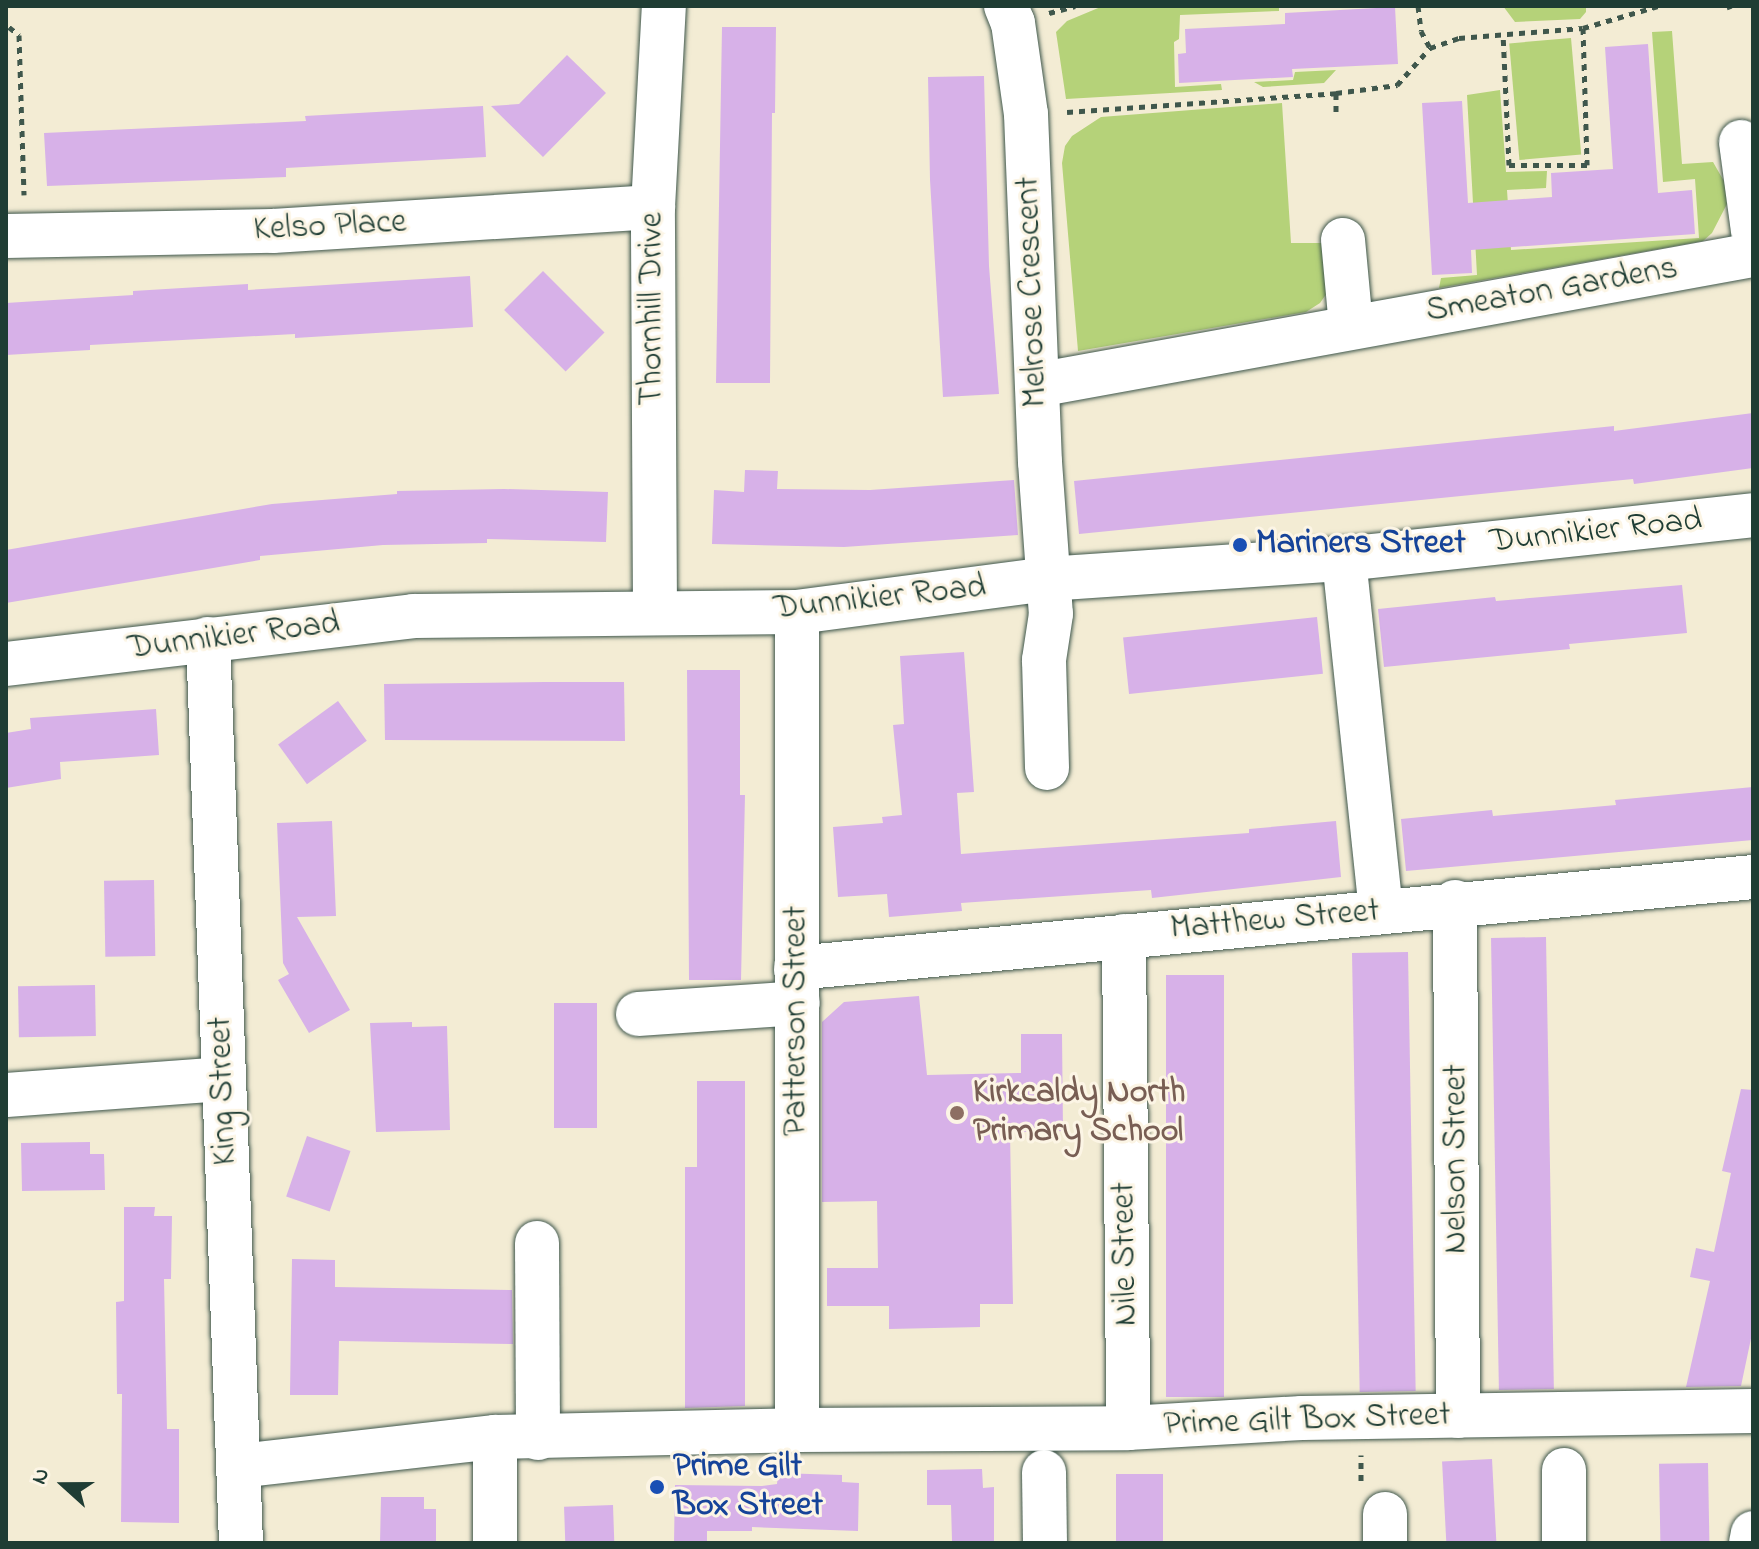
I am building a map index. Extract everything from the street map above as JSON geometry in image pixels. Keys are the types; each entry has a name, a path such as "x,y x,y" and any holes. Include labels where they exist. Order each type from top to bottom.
{"street":[{"name":"Thornhill Drive","path":"655,612 653,207 664,6"},
{"name":"Melrose Crescent","path":"1006,6 1013,23 1026,114 1037,385 1051,614 1044,660 1047,768"},
{"path":"1741,142 1753,231"},
{"name":"Kelso Place","path":"15,220 273,231 653,207"},
{"path":"1343,240 1351,326"},
{"name":"Smeaton Gardens","path":"1037,385 1753,255"},
{"name":"Dunnikier Road","path":"6,664 413,616 797,612 1047,579 1344,559 1753,515"},
{"path":"1344,559 1381,911"},
{"name":"Patterson Street","path":"797,612 797,1430"},
{"name":"King Street","path":"208,639 241,1543"},
{"name":"Matthew Street","path":"638,1014 797,986 1124,936 1455,902 1753,877"},
{"name":"Nelson Street","path":"1455,902 1458,1416"},
{"name":"Nile Street","path":"1124,936 1128,1428"},
{"path":"6,1095 223,1079"},
{"path":"537,1243 538,1438"},
{"name":"Prime Gilt Box Street","path":"239,1466 495,1437 797,1430 1128,1428 1302,1418 1753,1411"},
{"path":"495,1437 495,1543"},
{"path":"1564,1470 1564,1543"},
{"path":"1044,1472 1045,1543"},
{"path":"1751,1543 1753,1533"}],"path":[{"path":"1418,6 1421,31 1430,48"},
{"path":"1026,114 1336,93 1397,85 1430,48 1459,38 1583,28 1658,6"},
{"path":"9,27 19,35 15,220"},
{"path":"1503,35 1509,165 1587,165 1583,28"},
{"path":"1336,93 1336,112"},
{"path":"1362,1446 1377,1515"}],"green space":[{"path":"1103,6 1279,6 1279,11 1180,15 1179,39 1174,42 1175,87 1221,84 1222,90 1066,99 1056,32 1067,21"},
{"path":"1503,6 1586,6 1586,12 1580,19 1515,22"},
{"path":"1672,31 1682,164 1713,162 1725,183 1727,204 1712,233 1703,241 1439,288 1441,278 1477,275 1467,95 1500,90 1506,172 1547,171 1546,188 1507,190 1511,250 1699,238 1695,179 1663,182 1652,32"},
{"path":"1571,38 1581,155 1519,160 1509,43"},
{"path":"1336,70 1324,83 1263,87 1254,82 1293,80 1295,72"},
{"path":"1282,103 1291,243 1324,243 1334,283 1320,303 1306,312 1078,351 1062,163 1065,146 1072,136 1101,117"}],"building":[{"path":"1395,7 1398,64 1292,69 1293,77 1179,83 1178,54 1186,53 1185,29 1285,24 1285,13"},
{"path":"722,27 776,27 775,113 772,113 770,383 716,383"},
{"path":"1648,44 1658,193 1692,190 1695,234 1471,250 1472,273 1432,275 1422,103 1462,101 1468,203 1552,197 1551,173 1613,169 1605,47"},
{"path":"567,55 606,93 543,157 491,106 519,104"},
{"path":"984,76 989,266 999,394 943,397 930,180 928,77"},
{"path":"483,106 486,157 286,168 286,177 47,186 44,133 306,121 305,116"},
{"path":"543,271 605,333 566,371 504,310"},
{"path":"470,276 473,327 295,338 295,334 90,345 90,350 6,355 6,303 248,284 248,290"},
{"path":"1753,413 1753,468 1634,484 1633,479 1079,534 1074,481 1614,426 1614,431"},
{"path":"745,470 778,471 777,489 870,490 1014,480 1018,535 844,547 712,544 714,490 744,492"},
{"path":"504,489 608,492 606,542 487,539 487,543 383,545 260,556 260,560 6,603 6,550 272,504 397,494 397,491"},
{"path":"1682,585 1687,633 1569,644 1570,649 1384,667 1378,609 1495,597 1496,601"},
{"path":"1317,617 1323,674 1129,694 1123,637"},
{"path":"964,652 974,792 957,793 961,854 1249,833 1249,829 1336,821 1341,877 1152,898 1151,890 961,903 962,911 889,917 887,894 838,897 833,827 883,823 882,817 902,815 893,725 904,724 900,656"},
{"path":"687,670 740,670 740,795 745,795 741,980 689,980"},
{"path":"624,682 625,741 385,740 384,684"},
{"path":"338,701 367,741 307,784 278,744"},
{"path":"156,709 159,755 60,762 61,779 6,788 6,733 31,729 30,718"},
{"path":"1753,787 1753,840 1406,871 1401,819 1492,810 1493,816 1616,805 1615,800"},
{"path":"332,821 336,916 297,917 350,1010 309,1033 278,980 289,974 283,963 277,823"},
{"path":"154,880 155,956 105,957 104,881"},
{"path":"1546,937 1554,1389 1499,1390 1491,938"},
{"path":"1408,952 1416,1391 1360,1392 1352,953"},
{"path":"1166,975 1224,975 1224,1397 1166,1397"},
{"path":"95,985 96,1036 19,1037 18,986"},
{"path":"919,996 927,1075 1021,1073 1021,1034 1062,1034 1063,1131 1010,1132 1013,1304 980,1304 980,1327 889,1329 889,1306 827,1306 827,1268 878,1268 877,1201 822,1202 822,1022 844,1002"},
{"path":"554,1003 597,1003 597,1128 554,1128"},
{"path":"412,1022 412,1027 447,1026 450,1130 376,1132 370,1023"},
{"path":"697,1081 745,1081 745,1406 685,1408 685,1167 697,1167"},
{"path":"1741,1089 1753,1090 1753,1329 1741,1386 1686,1387 1710,1281 1690,1277 1696,1248 1714,1252 1731,1173 1722,1171"},
{"path":"307,1136 350,1151 330,1211 286,1197"},
{"path":"90,1142 90,1154 104,1154 105,1190 22,1191 21,1143"},
{"path":"124,1207 155,1207 154,1216 172,1216 171,1279 164,1279 167,1429 179,1429 179,1523 121,1522 122,1394 117,1394 116,1302 124,1301"},
{"path":"292,1259 335,1260 335,1287 512,1290 513,1344 339,1341 338,1395 290,1395"},
{"path":"1492,1459 1496,1543 1446,1543 1442,1462"},
{"path":"1708,1463 1709,1543 1660,1543 1659,1464"},
{"path":"982,1469 983,1488 994,1487 994,1541 952,1541 951,1505 927,1505 927,1470"},
{"path":"778,1473 842,1475 842,1482 859,1483 858,1531 752,1527 752,1531 707,1531 707,1543 674,1543 675,1485 762,1486 777,1484"},
{"path":"1116,1474 1163,1474 1163,1543 1116,1543"},
{"path":"381,1497 424,1497 424,1509 436,1509 436,1543 380,1543"},
{"path":"613,1505 614,1543 565,1543 564,1507"}],"place":[{"name":"Mariners Street","path":"1240,545"},
{"name":"Kirkcaldy North Primary School","path":"957,1113"},
{"name":"Prime Gilt Box Street","path":"657,1487"}]}
